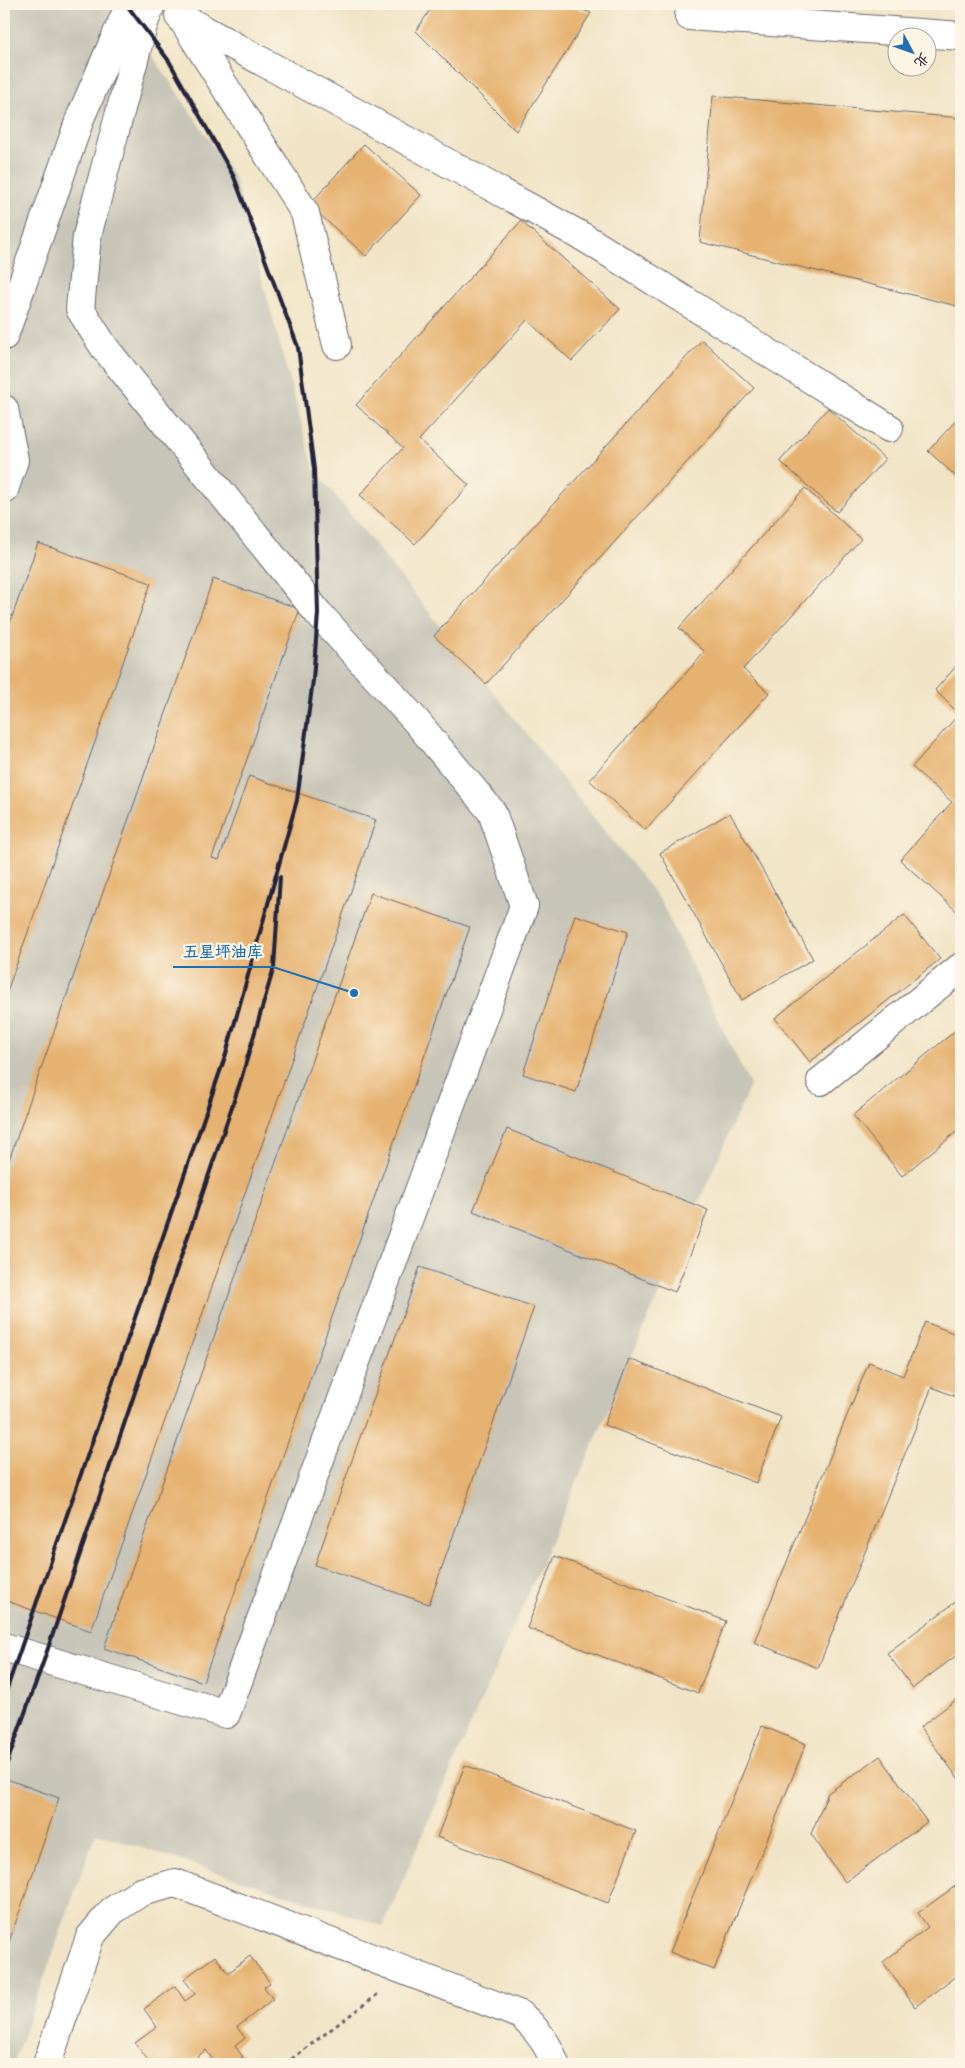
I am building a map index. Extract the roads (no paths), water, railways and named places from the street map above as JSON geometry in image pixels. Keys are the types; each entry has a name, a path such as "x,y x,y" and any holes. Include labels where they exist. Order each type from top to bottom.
{"street":[{"path":"4,336 81,116 130,4"},
{"path":"4,1647 226,1714 524,906 492,812 416,721 318,613 104,347 80,310 87,236 143,26 151,4"},
{"path":"178,10 305,213 337,345"},
{"path":"178,10 585,238 888,428"},
{"path":"690,16 961,36"},
{"path":"4,409 14,460 4,490"},
{"path":"821,1081 961,967"},
{"path":"47,2064 90,1937 112,1911 141,1892 175,1883 520,2015 537,2029 549,2048 555,2064"}],"railway":[{"path":"4,1697 226,1054 297,800 313,680 318,613 314,469 298,347 234,177 169,61 126,4"},
{"path":"4,1771 44,1660 240,1083 274,967 280,877"}],"place":[{"name":"五星坪油库","path":"354,993"}]}
